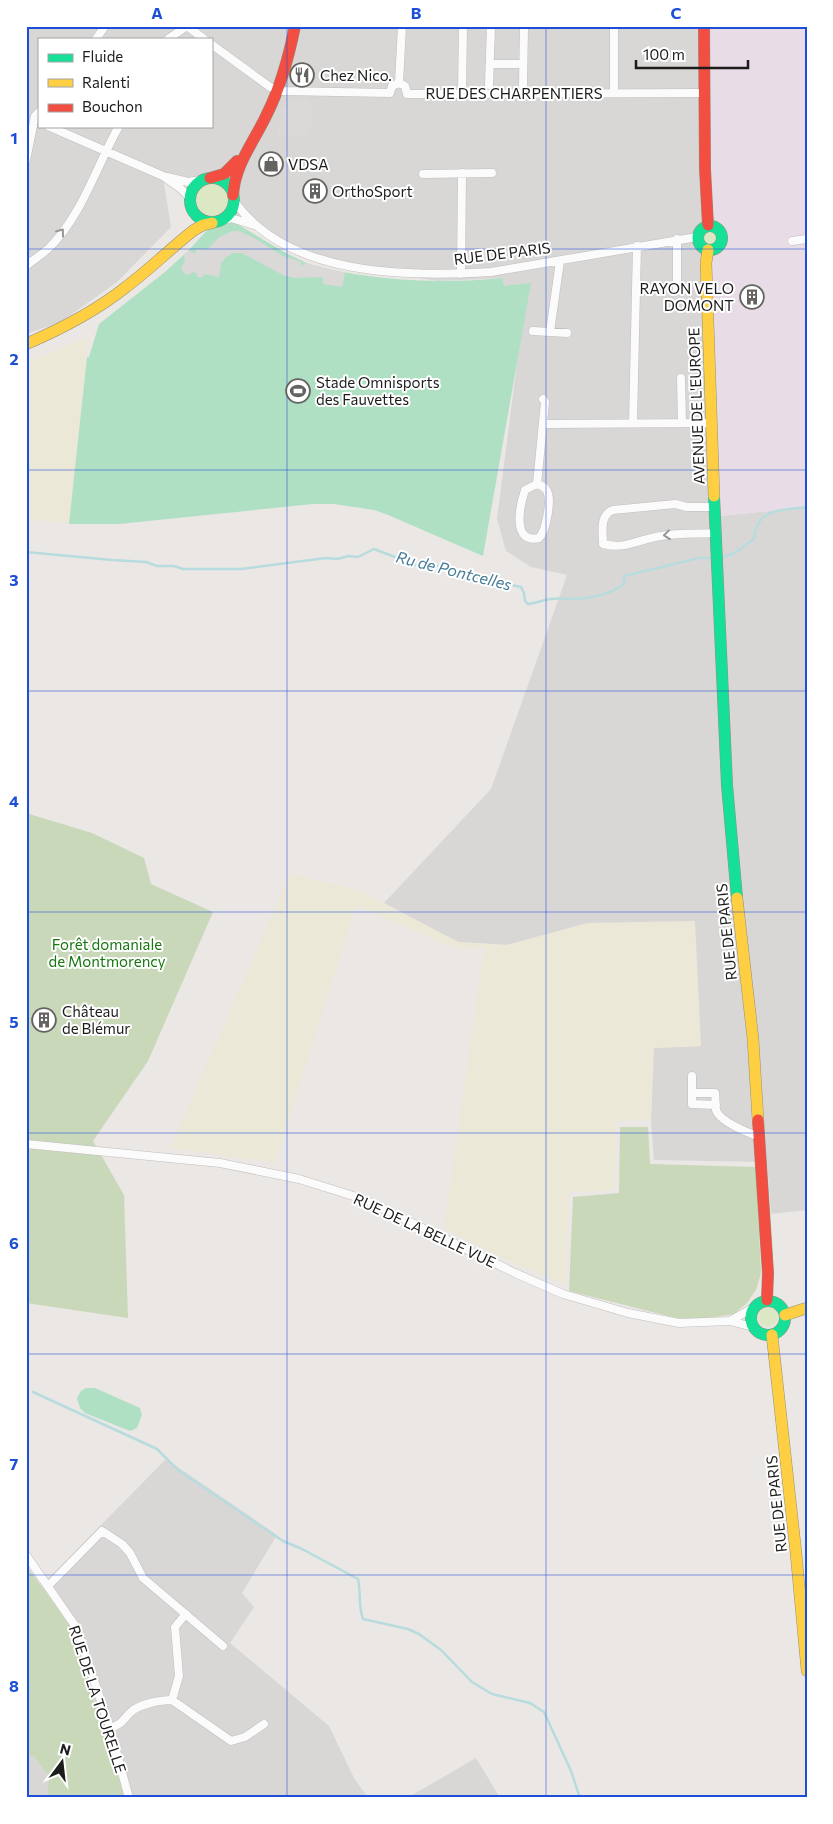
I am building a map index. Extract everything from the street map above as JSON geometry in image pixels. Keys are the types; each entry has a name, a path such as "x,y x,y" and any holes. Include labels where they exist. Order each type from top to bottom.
{"street":[{"path":"97,38 104,26"},
{"path":"169,38 187,26 202,38"},
{"path":"202,38 203,26"},
{"path":"26,344 62,328 95,309 137,279 194,230 203,225 216,222 230,214 234,198 233,181 237,170 261,128 275,90 294,26"},
{"path":"212,45 275,90 390,93 392,86 399,83 402,26"},
{"path":"462,94 463,26"},
{"path":"489,85 491,26"},
{"path":"523,86 524,26"},
{"path":"614,26 614,93"},
{"path":"704,26 705,196 708,226"},
{"path":"490,64 523,64"},
{"name":"RUE DES CHARPENTIERS","path":"399,83 406,86 407,94 704,93"},
{"path":"52,128 163,176 188,182 224,174 235,164 275,90"},
{"path":"26,160 33,120"},
{"path":"26,266 48,249 58,237 86,194 104,152 118,128"},
{"path":"460,274 462,173"},
{"path":"423,174 492,173"},
{"path":"163,176 189,197"},
{"path":"178,242 191,219 189,197 192,190 205,179 216,178 227,184 234,198"},
{"name":"RUE DE PARIS","path":"234,198 258,227"},
{"path":"191,210 200,219 216,222"},
{"name":"RUE DE PARIS","path":"216,222 231,218 242,220 313,258 336,264 402,272 460,274 491,272 677,239 698,237"},
{"path":"708,226 715,226 722,235 719,246 708,250 699,244 698,237 701,229 708,226"},
{"path":"677,239 677,291"},
{"path":"792,241 807,239"},
{"path":"632,423 637,246"},
{"name":"AVENUE DE L'EUROPE","path":"708,250 706,263 718,560"},
{"path":"550,332 560,261"},
{"path":"533,331 568,333"},
{"path":"681,378 682,422"},
{"path":"537,484 545,402 543,399"},
{"path":"543,424 712,423"},
{"path":"537,484 544,486 549,497 546,528 539,538 533,539 527,538 519,527 525,490 537,484"},
{"path":"715,507 688,507 675,504 612,510 604,516 604,544 620,547 659,536 716,533"},
{"name":"RUE DE PARIS","path":"718,560 727,785 738,914 753,1039 768,1272 767,1300"},
{"path":"692,1076 692,1104 716,1104"},
{"path":"692,1093 715,1093 716,1111 720,1117 747,1133 758,1136"},
{"name":"RUE DE LA BELLE VUE","path":"26,1144 220,1163 299,1179 363,1198 514,1273 563,1294 628,1313 679,1323 730,1321 753,1327"},
{"path":"767,1300 777,1303 784,1310 785,1315 784,1325 777,1333 772,1335 761,1334 753,1327 750,1318 753,1308 767,1300"},
{"name":"RUE DE LA BELLE VUE","path":"730,1321 753,1308"},
{"path":"785,1315 807,1308"},
{"name":"RUE DE PARIS","path":"772,1335 796,1544 807,1671"},
{"path":"49,1586 102,1531 122,1544 130,1553 143,1578 223,1646"},
{"name":"RUE DE LA TOURELLE","path":"26,1555 76,1626 110,1728 129,1798"},
{"path":"172,1700 179,1676 176,1626 186,1614"},
{"path":"110,1728 120,1725 133,1710 161,1700 172,1700 231,1741 245,1737 264,1724"}],"shaded area":[{"path":"26,26 704,26 720,516 807,507 807,1210 771,1214 767,1162 654,1160 651,1120 653,1048 701,1046 588,923 507,945 458,942 384,903 491,789 567,575 531,567 506,551 497,519 518,355 503,278 439,281 322,265 236,219 185,185 163,177 171,227 117,282 61,322 26,334"},
{"path":"704,26 807,26 807,507 720,516 706,239"},
{"path":"289,99 308,99 308,105 312,105 312,130 307,129 307,136 278,135 278,129 282,122 282,109 289,105"},
{"path":"233,231 239,231 281,255 301,262 301,266 306,263 345,273 342,287 323,284 323,277 295,278 283,275 242,253 233,253 226,257 221,263 219,277 205,274 202,277 197,277 197,274 194,272 186,275 181,269 185,261 184,255 189,250 195,254 196,249 208,249 219,237"},
{"path":"89,336 69,524 26,519 26,363"},
{"path":"290,874 359,890 458,942 507,945 588,923 695,921 701,1046 654,1048 651,1120 616,1121 615,1190 569,1191 566,1285 509,1261 444,1228 484,948 456,949 356,906 275,1163 170,1148"},
{"path":"166,1459 277,1535 242,1593 254,1607 230,1643 329,1726 354,1778 368,1798 125,1798 70,1626 40,1585"},
{"path":"26,1755 34,1757 49,1777 47,1798 26,1796"},
{"path":"476,1758 499,1796 496,1798 407,1798"}],"green space":[{"path":"213,182 225,187 230,199 225,211 213,216 201,211 196,199 201,187"},
{"name":"Stade Omnisports des Fauvettes","path":"232,221 289,255 325,269 372,277 409,280 466,281 503,278 504,286 531,283 483,556 374,510 334,504 313,504 119,524 69,524 87,357 89,357 99,324 165,272 210,227"},
{"path":"707,230 713,230 717,237 713,244 707,244 703,240 703,234"},
{"name":"Forêt domaniale de Montmorency","path":"26,813 92,833 144,858 151,884 213,912 148,1061 93,1141 124,1195 128,1318 26,1303"},
{"path":"620,1127 648,1127 650,1164 756,1167 761,1273 756,1290 747,1303 734,1314 709,1318 676,1318 569,1291 573,1197 619,1193"},
{"path":"768,1307 775,1310 778,1317 775,1324 768,1327 761,1324 758,1317 761,1310"},
{"path":"86,1388 95,1388 140,1408 142,1415 137,1428 130,1431 85,1413 80,1408 77,1398 81,1391"},
{"path":"26,1565 70,1626 125,1798 47,1798 49,1777 34,1757 26,1755"}],"waterway":[{"name":"Ru de Pontcelles","path":"723,557 735,552 754,539 756,529 765,516 780,510 807,507"},
{"name":"Ru de Pontcelles","path":"26,552 146,562 157,566 174,566 183,569 241,569 326,558 358,557 374,549 416,565 439,566 461,574 521,587 525,601 528,604 551,599 594,597 613,591 624,584 624,576 699,558 712,558"},
{"path":"33,1392 157,1449 178,1470 283,1541 358,1579 363,1619 408,1629 419,1634 441,1650 472,1682 492,1694 530,1703 544,1712 571,1771 580,1798"}],"traffic: fast":[{"path":"216,178 228,184 233,191 234,200 233,209 228,216 221,221 208,222 200,219 193,212 190,196 193,188 200,181 216,178"},
{"path":"710,226 719,229 722,238 719,247 710,250 701,247 698,238 701,229 710,226"},
{"path":"714,496 727,785 737,898"},
{"path":"768,1301 775,1302 780,1306 784,1311 785,1318 784,1325 780,1330 775,1334 768,1335 761,1334 756,1330 752,1325 751,1318 752,1311 756,1306 761,1302 768,1301"}],"traffic: slow":[{"path":"26,344 65,326 103,304 135,280 194,230 212,223"},
{"path":"708,250 706,263 714,496"},
{"path":"737,898 753,1039 758,1120"},
{"path":"785,1315 807,1308"},
{"path":"772,1335 807,1671"}],"traffic: jam":[{"path":"233,195 241,163 276,93 287,60 295,26"},
{"path":"704,26 705,169 708,225"},
{"path":"210,178 224,174 237,161"},
{"path":"758,1120 768,1273 767,1300"}],"place":[{"name":"Chez Nico.","path":"302,75"},
{"name":"VDSA","path":"271,164"},
{"name":"OrthoSport","path":"315,191"},
{"name":"RAYON VELO DOMONT","path":"752,297"},
{"name":"Stade Omnisports des Fauvettes","path":"298,391"},
{"name":"Château de Blémur","path":"44,1020"}]}
